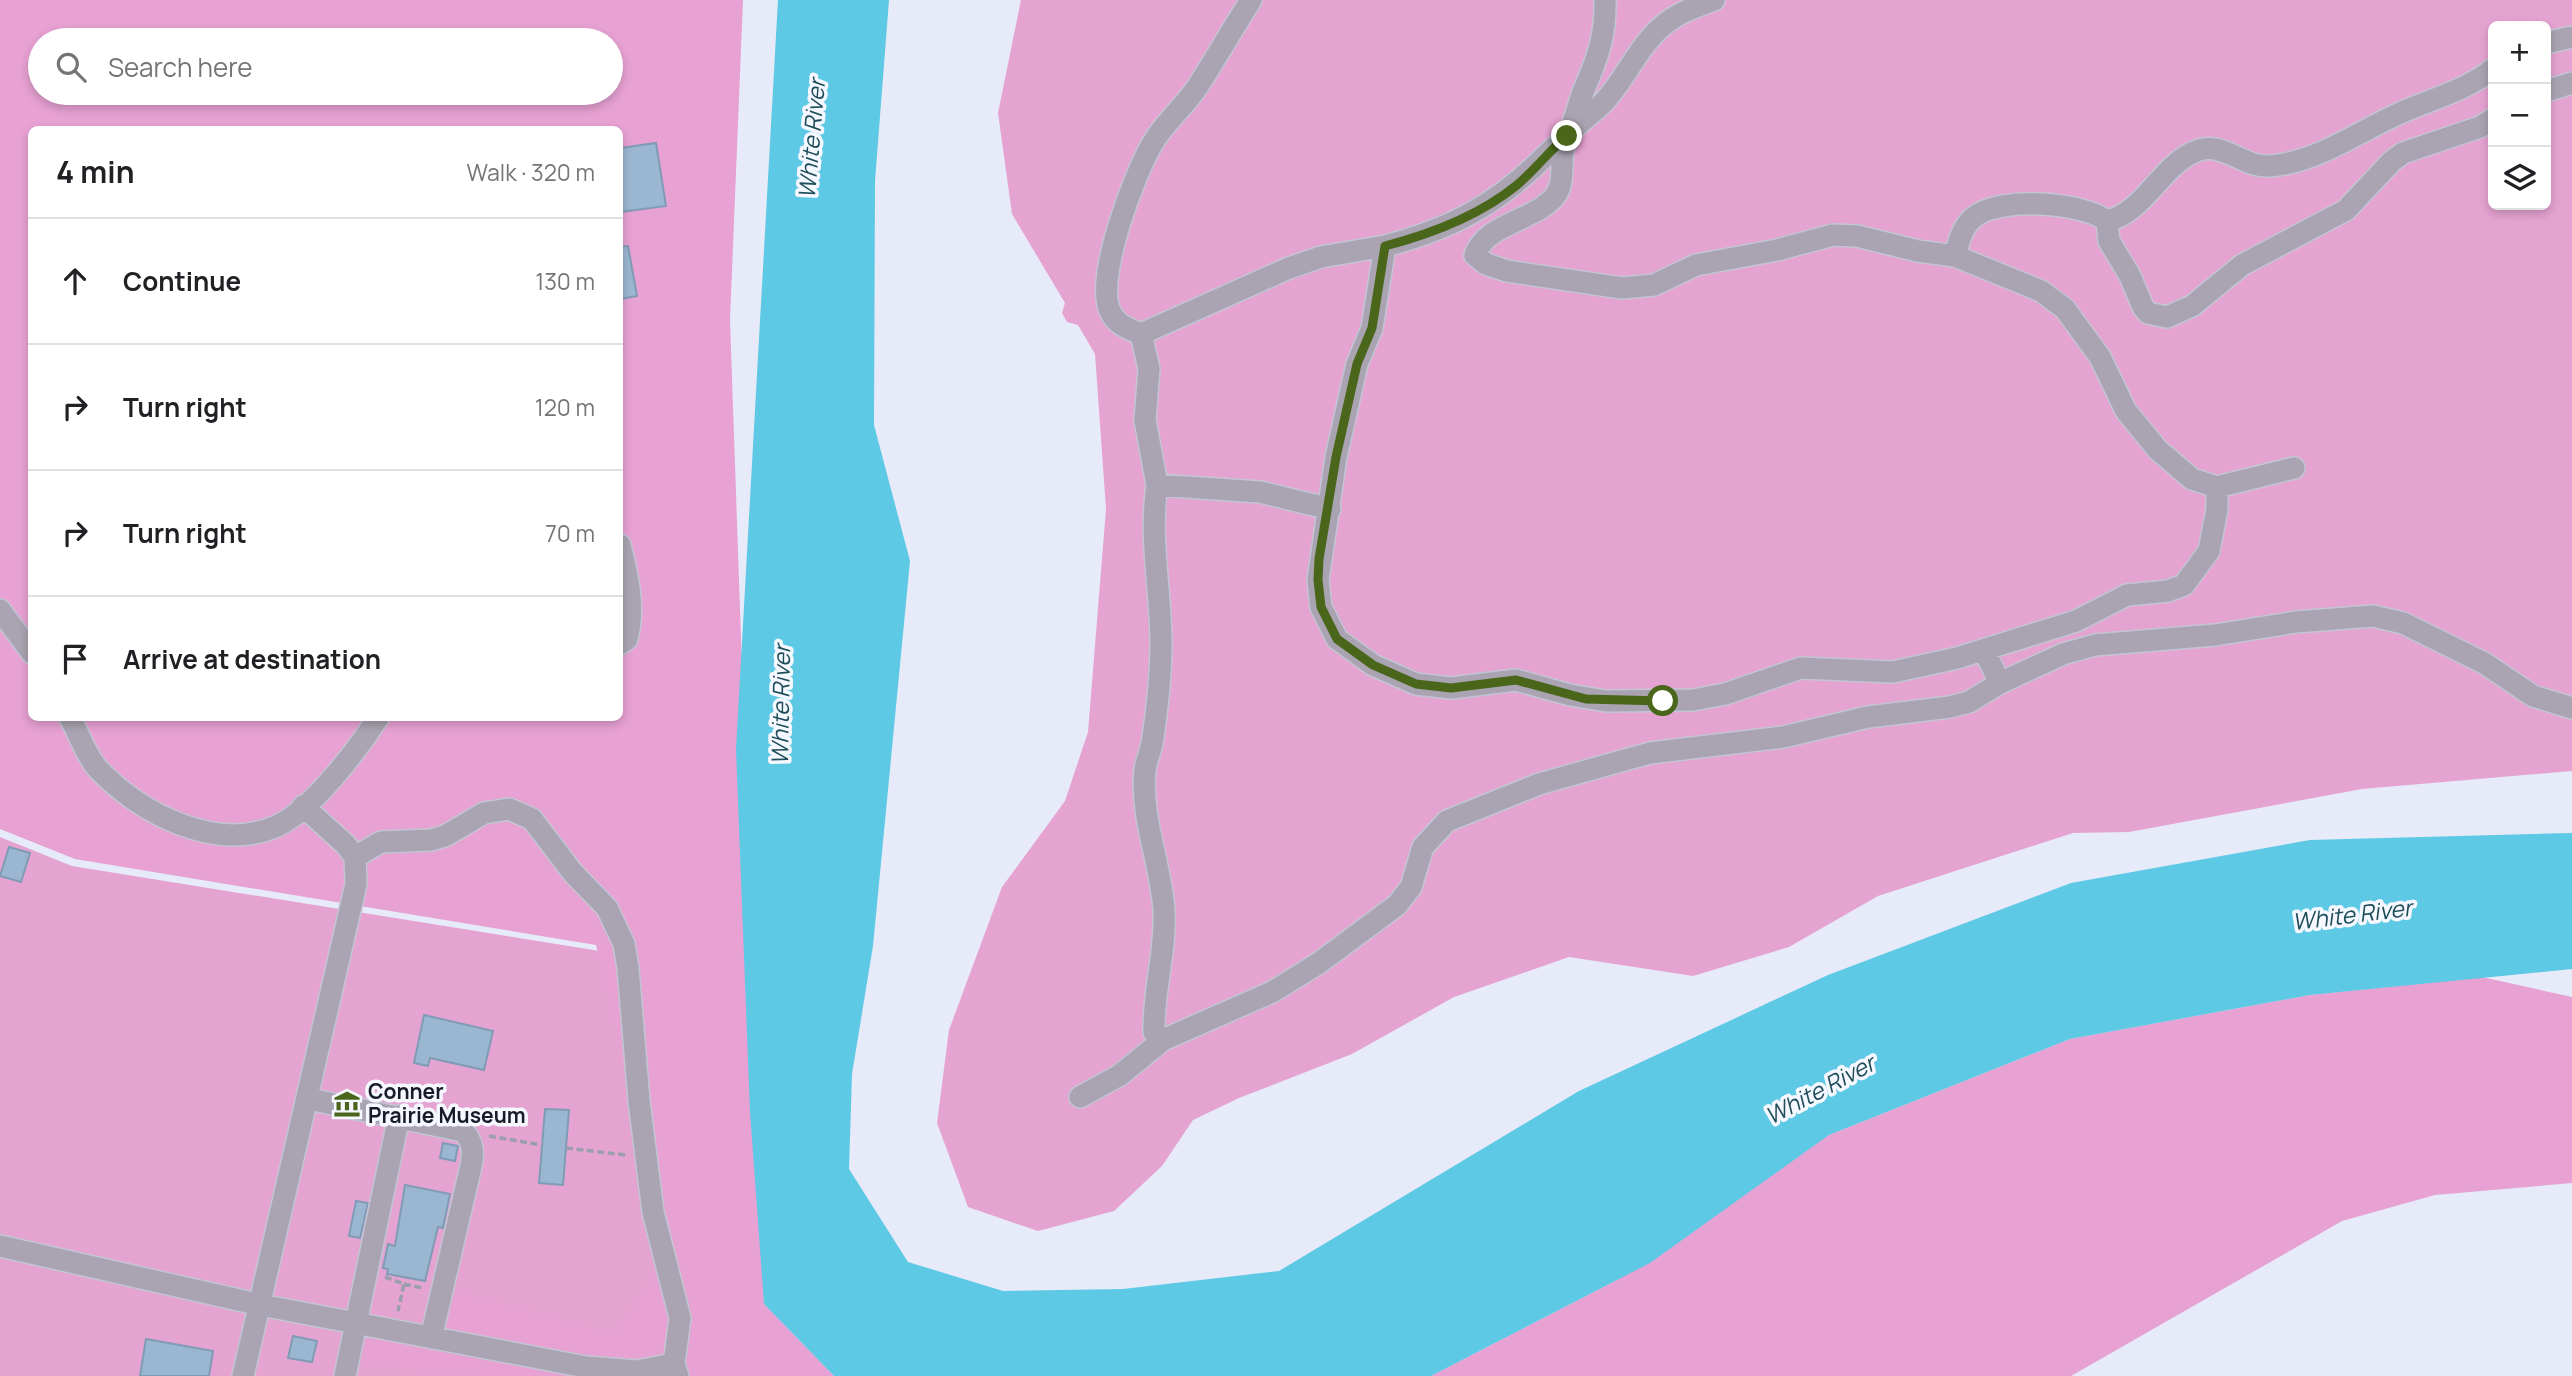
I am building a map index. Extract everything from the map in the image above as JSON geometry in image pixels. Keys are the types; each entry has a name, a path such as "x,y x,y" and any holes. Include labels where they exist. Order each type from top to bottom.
{"lane":[{"path":"1163,1040 1154,1032 1153,1007 1164,937 1164,910 1159,870 1149,835 1145,769 1159,691 1161,642 1153,516 1157,485 1145,420 1149,369 1141,334 1117,321 1106,301 1105,282 1114,243 1145,156 1167,122 1196,90 1251,0"},
{"path":"1605,0 1606,28 1600,55 1574,112 1561,153 1561,182 1556,195 1492,236 1478,249 1475,255 1478,260 1519,273 1622,288 1654,285 1696,265 1777,250 1833,235 1857,236 1918,251 1955,256 2021,282 2065,309 2100,357 2126,411 2158,450 2192,479 2217,487 2294,468"},
{"path":"1141,334 1289,268 1321,257 1385,246 1441,228 1489,204 1520,182 1604,102 1664,24 1714,0"},
{"path":"2551,42 2572,37"},
{"path":"2108,221 2123,215 2173,168 2197,150 2217,149 2259,166 2289,163 2399,114 2454,93 2488,72"},
{"path":"2551,89 2572,83"},
{"path":"2108,221 2109,241 2130,276 2143,307 2157,316 2179,314 2242,265 2346,210 2386,167 2403,153 2488,122"},
{"path":"1955,256 1967,225 1978,214 1995,208 2075,206 2088,209 2108,221"},
{"path":"1385,246 1372,328 1357,364 1339,445 1318,580 1325,619 1337,639 1355,654 1416,684 1460,687 1516,680 1570,695 1605,701 1693,700 1725,694 1801,668 1893,672 1984,650 2076,621 2127,595 2168,591 2184,585 2209,551 2217,509 2217,487"},
{"path":"1157,485 1260,492 1330,509"},
{"path":"623,563 632,617 627,639 623,642"},
{"path":"0,610 28,648"},
{"path":"1080,1097 1120,1075 1163,1040 1272,992 1318,963 1397,905 1411,887 1423,847 1447,821 1539,784 1650,753 1783,737 1868,717 1950,707 1969,702 2000,683 2063,654 2095,645 2215,635 2296,622 2373,616 2403,622 2484,663 2533,696 2572,708"},
{"path":"1984,650 2000,683"},
{"path":"72,721 97,768 163,820 208,832 259,831 278,825 303,806 349,763 376,721"},
{"path":"243,1376 354,902 355,857 346,845 303,806"},
{"path":"0,1246 261,1305 431,1338 622,1371 676,1370 680,1318 653,1212 624,944 607,908 573,873 532,819 509,809 484,813 445,836 431,840 381,842 355,857"},
{"path":"309,1099 399,1115 463,1131 470,1139 473,1153 431,1338"},
{"path":"345,1376 399,1115"}],"path":[{"path":"463,1131 542,1145"},
{"path":"566,1148 646,1157"},
{"path":"380,1269 385,1277 404,1284 394,1330"}],"shaded area":[{"path":"0,0 743,0 730,320 764,1304 834,1376 484,1376 363,1364 371,1310 439,1333 447,1289 615,1335 672,1250 596,945 75,859 0,829"},
{"path":"1021,0 2572,0 2572,771 2362,789 2129,832 2073,833 1878,896 1789,947 1693,976 1569,957 1454,997 1352,1054 1239,1098 1193,1120 1162,1166 1114,1211 1038,1231 968,1207 937,1123 949,1030 1002,887 1065,801 1088,732 1106,509 1095,354 1078,325 1067,322 1062,313 1065,303 1012,214 998,113"},
{"name":"Conner Prairie Museum","path":"0,837 72,866 668,962 764,1376 0,1376"},
{"path":"2482,977 2572,997 2572,1183 2435,1195 2342,1221 2071,1376 1431,1376 1617,1280 1829,1135 2070,1039 2310,995"}],"water":[{"name":"White River","path":"778,0 889,0 875,181 874,425 910,561 873,946 852,1074 849,1169 908,1262 1003,1291 1123,1289 1279,1271 1579,1091 1828,975 2071,883 2310,840 2572,833 2572,969 2310,995 2070,1039 1829,1135 1650,1263 1431,1376 834,1376 764,1304 750,1112 736,749"}],"building":[{"path":"656,143 666,206 623,212 623,148"},
{"path":"628,246 637,296 623,298 623,247"},
{"path":"9,847 30,853 21,882 0,876"},
{"path":"424,1015 493,1031 484,1070 430,1058 428,1066 414,1063"},
{"path":"545,1109 569,1110 563,1185 539,1183"},
{"path":"443,1143 458,1146 455,1161 440,1158"},
{"path":"405,1185 450,1194 443,1228 438,1227 425,1281 387,1274 388,1269 383,1268 388,1244 395,1246"},
{"path":"356,1201 368,1203 360,1238 349,1236"},
{"path":"293,1336 317,1341 312,1362 288,1358"},
{"path":"146,1339 213,1351 209,1376 140,1376"}],"place":[{"name":"Conner Prairie Museum","path":"347,1104"}],"route":[{"path":"1567,136 1506,194 1441,228 1385,246 1372,328 1357,364 1336,457 1330,509 1319,559 1321,607 1337,639 1355,654 1393,676 1416,684 1451,688 1516,680 1528,681 1586,699 1663,701"}]}
